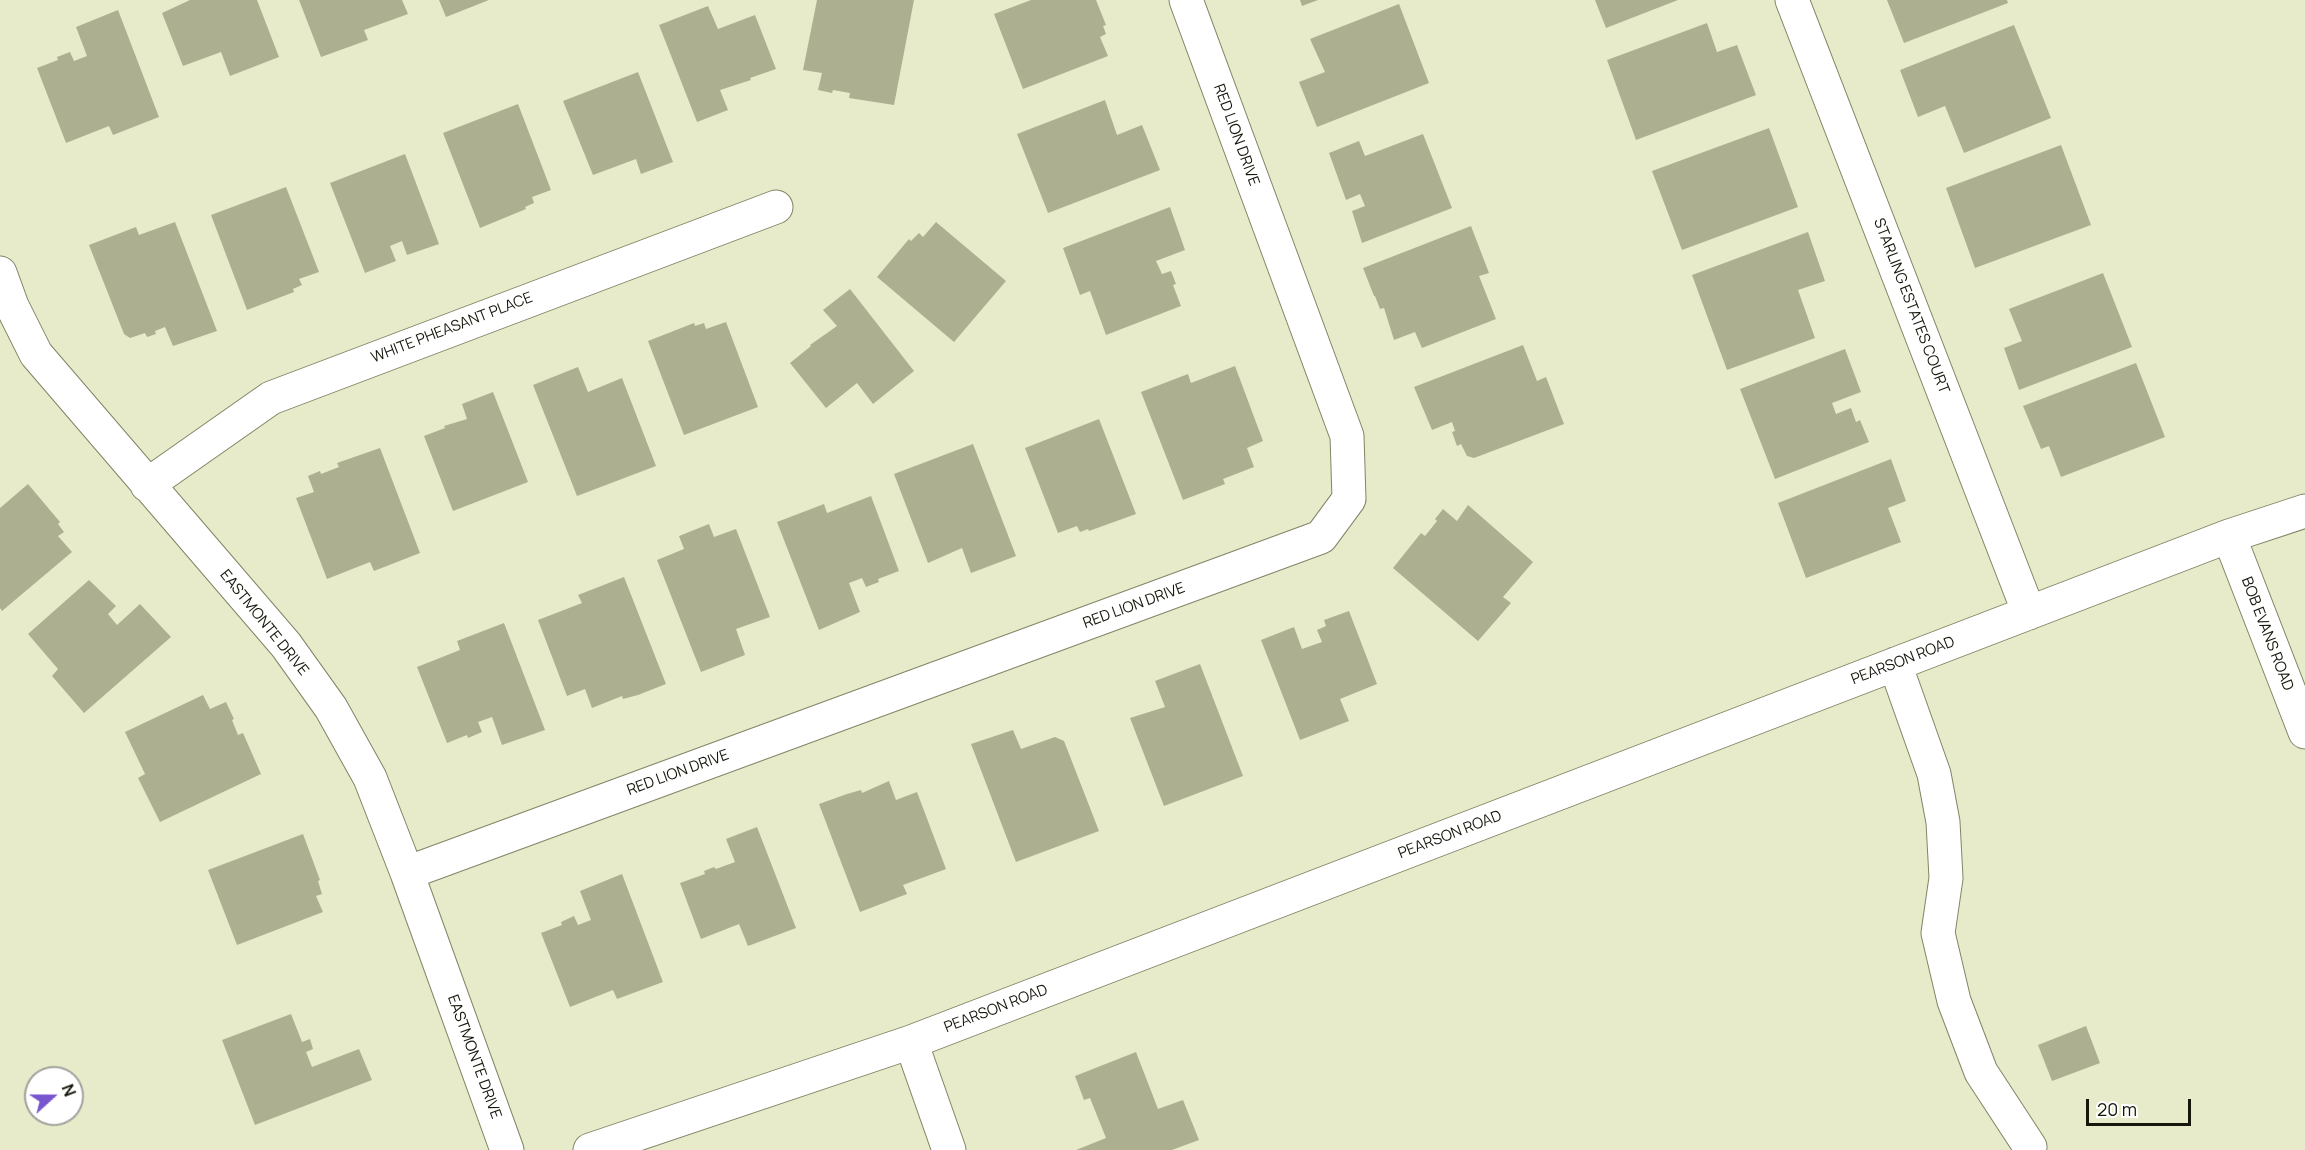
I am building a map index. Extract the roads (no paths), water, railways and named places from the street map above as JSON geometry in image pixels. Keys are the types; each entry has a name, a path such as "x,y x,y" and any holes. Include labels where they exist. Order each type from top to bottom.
{"street":[{"name":"RED LION DRIVE","path":"407,873 1321,537 1349,499 1347,436 1186,0"},
{"name":"STARLING ESTATES COURT","path":"1792,0 2029,613"},
{"name":"WHITE PHEASANT PLACE","path":"147,485 271,398 776,207"},
{"name":"EASTMONTE DRIVE","path":"0,273 12,306 36,354 286,645 331,708 370,778 407,873 507,1150"},
{"name":"PEARSON ROAD","path":"590,1150 911,1042 2229,536 2305,511"},
{"name":"BOB EVANS ROAD","path":"2229,536 2305,732"},
{"path":"1895,664 1934,774 1943,822 1946,878 1938,933 1953,1001 1981,1072 2030,1147"},
{"path":"911,1042 949,1150"}]}
